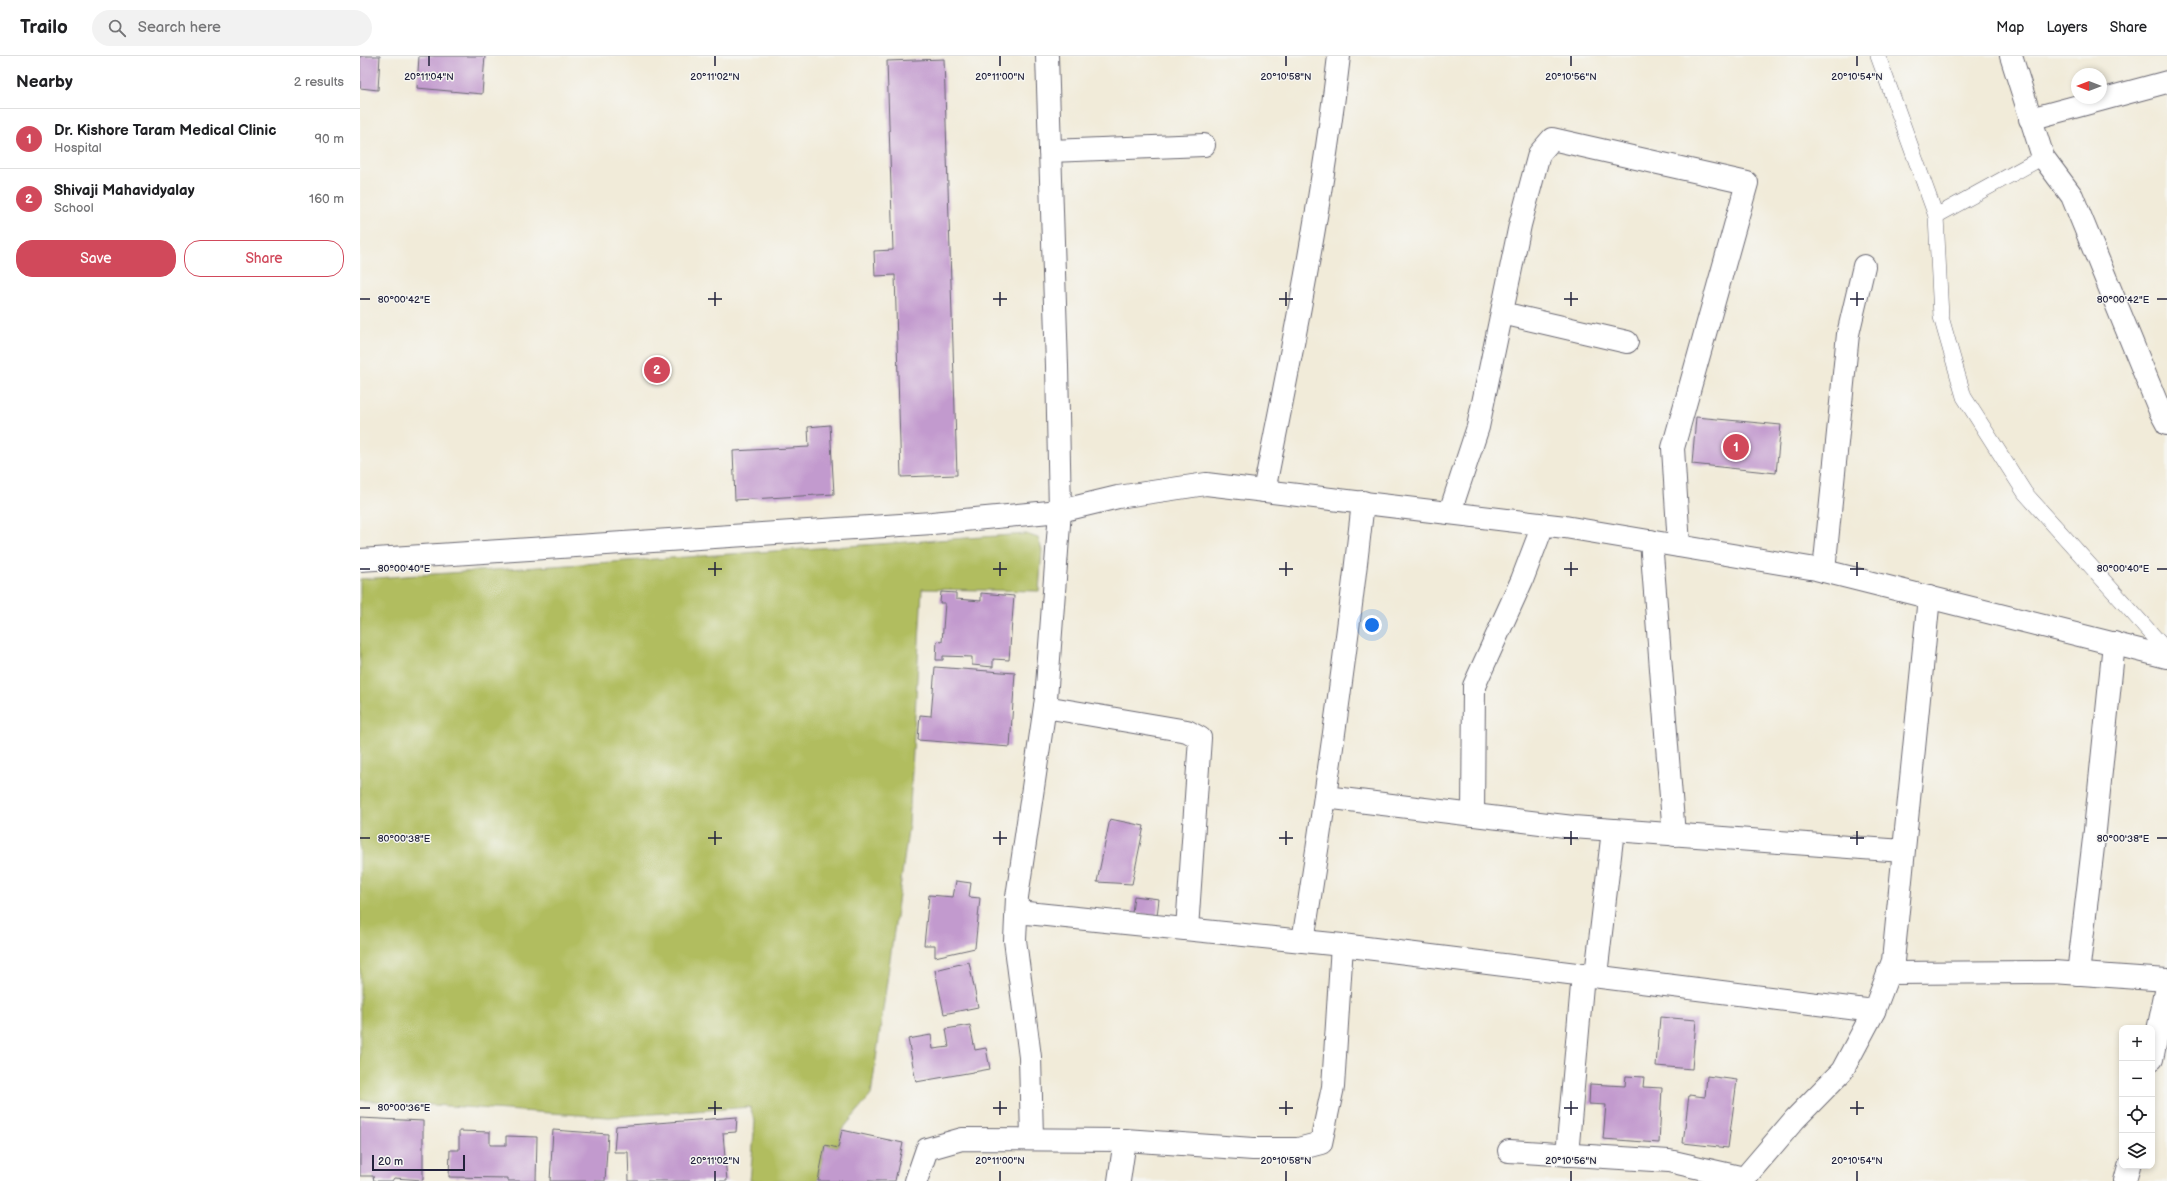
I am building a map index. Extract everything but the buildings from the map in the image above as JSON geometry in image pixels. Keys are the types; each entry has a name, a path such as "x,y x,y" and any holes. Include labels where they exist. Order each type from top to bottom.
{"street":[{"path":"1032,1138 1030,1057 1015,940 1017,912 1045,707 1060,511 1058,366 1047,56"},
{"path":"1264,491 1307,276 1330,131 1339,56"},
{"path":"2011,56 2043,157 2072,196 2141,365 2167,424"},
{"path":"2030,119 2167,82"},
{"path":"1450,512 1478,427 1520,225 1539,154 1552,139 1747,184 1672,448 1679,546"},
{"path":"1050,151 1204,145"},
{"path":"1824,571 1848,334 1864,266"},
{"path":"1502,312 1627,342"},
{"path":"360,560 932,523 1060,511 1118,497 1206,484 1543,524 1824,571 2167,657"},
{"path":"1303,941 1352,605 1363,502"},
{"path":"1473,815 1474,686 1522,580 1543,524"},
{"path":"1651,542 1674,834"},
{"path":"1509,1151 1669,1161 1743,1179 1795,1119 1842,1071 1874,1011 1893,961 1929,597"},
{"path":"2078,974 2114,643"},
{"path":"1045,707 1188,731 1200,738 1188,929"},
{"path":"1325,797 1613,830 1903,851"},
{"path":"1567,1155 1589,974 1613,830"},
{"path":"1017,912 1342,945 1589,974 1874,1011"},
{"path":"916,1181 928,1149 962,1139 1032,1138 1125,1140 1253,1149 1298,1149 1321,1143 1333,1087 1342,945"},
{"path":"1888,973 2078,974 2167,980"},
{"path":"2155,1045 2167,987"},
{"path":"1119,1181 1125,1140"},
{"path":"2125,1181 2128,1169"}],"lane":[{"path":"1878,56 1936,216 1941,317 1964,397 2024,493 2167,651"},
{"path":"1936,216 2043,157"}],"green space":[{"path":"1026,534 1038,538 1042,550 1039,591 922,589 909,824 871,1095 842,1130 838,1148 825,1145 818,1181 750,1181 755,1121 750,1107 609,1117 360,1100 360,579"}],"place":[{"name":"Shivaji Mahavidyalay","path":"657,370"},
{"name":"Dr. Kishore Taram Medical Clinic","path":"1736,447"}]}
